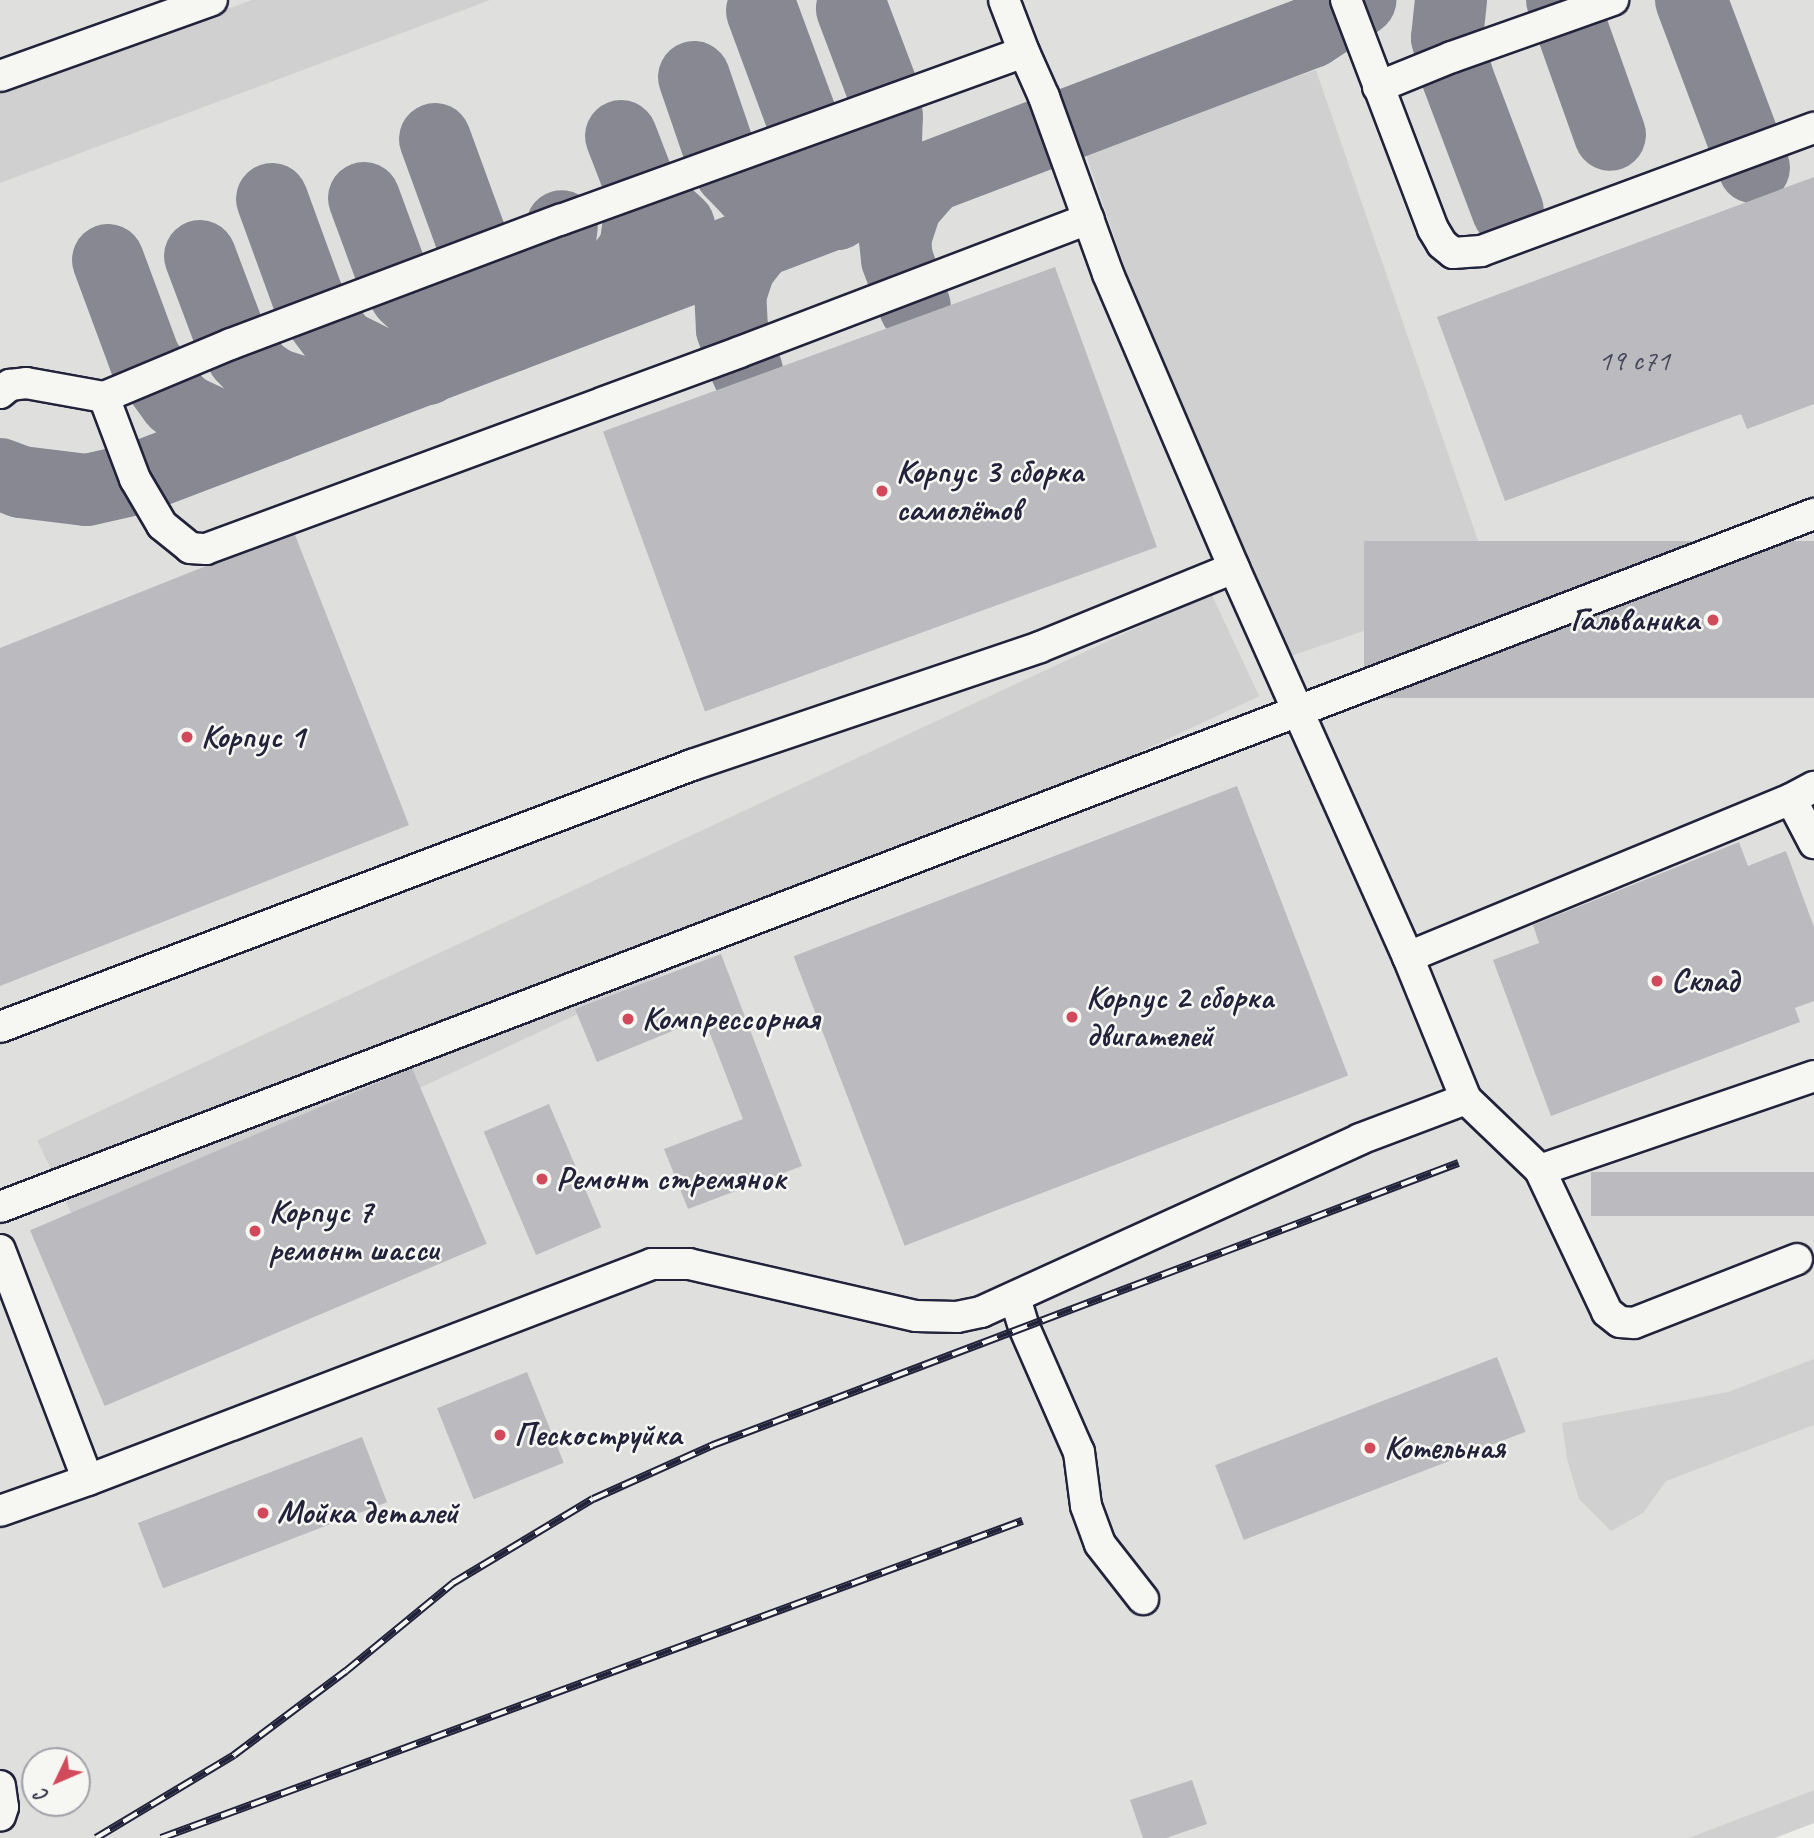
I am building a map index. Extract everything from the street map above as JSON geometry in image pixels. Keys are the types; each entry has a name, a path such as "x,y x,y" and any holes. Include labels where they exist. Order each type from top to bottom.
{"lane":[{"path":"0,76 212,0"},
{"path":"1004,0 1044,97 1108,274 1234,568 1408,957 1466,1099 1540,1170 1607,1312 1620,1322 1634,1323 1797,1259"},
{"path":"1346,0 1433,229 1442,244 1453,253 1481,251 1814,128"},
{"path":"1378,87 1452,57 1612,0"},
{"path":"0,393 10,386 26,383 104,397 231,344 560,220 1024,52"},
{"path":"104,397 135,479 162,525 190,548 206,549 818,323 1088,219"},
{"path":"0,1207 1300,713 1814,514"},
{"path":"0,1027 692,765 1040,647 1234,568"},
{"path":"1408,957 1803,793 1814,843"},
{"path":"1540,1170 1814,1076"},
{"path":"0,1511 652,1264 689,1264 916,1316 957,1317 1015,1298 1079,1265 1360,1139 1466,1099"},
{"path":"0,1250 88,1479"},
{"path":"1015,1298 1024,1327 1079,1452 1086,1506 1100,1544 1143,1599"},
{"path":"0,1786 4,1807 0,1816"}],"shaded area":[{"path":"0,0 1814,0 1814,1790 1688,1838 0,1838"},
{"path":"252,0 490,0 0,183 0,92"},
{"path":"1316,70 1494,586 1262,666 1084,150"},
{"path":"1211,593 1259,696 86,1244 37,1140"},
{"path":"1814,1359 1814,1425 1666,1481 1643,1513 1611,1531 1579,1499 1567,1459 1562,1423 1728,1392"},
{"path":"1814,1790 1814,1823 1775,1838 1688,1838"}],"building":[{"path":"1814,177 1814,404 1747,429 1741,414 1505,501 1437,317"},
{"name":"Корпус 3 сборка самолётов","path":"1055,267 1157,547 705,712 603,432"},
{"name":"Корпус 1","path":"295,535 409,825 0,986 0,648 206,566"},
{"path":"1364,541 1814,541 1814,698 1364,698"},
{"name":"Корпус 2 сборка двигателей","path":"1237,786 1348,1075 905,1246 794,956"},
{"name":"Склад","path":"1739,842 1748,866 1786,851 1814,927 1814,1001 1795,1008 1800,1022 1551,1116 1493,960 1539,943 1533,925"},
{"path":"721,954 802,1166 688,1209 664,1149 743,1119 704,1018 597,1062 575,1009"},
{"name":"Корпус 7 ремонт шасси","path":"412,1068 487,1244 105,1406 30,1230"},
{"name":"Ремонт стремянок","path":"549,1104 601,1227 536,1255 484,1132"},
{"path":"1591,1172 1814,1172 1814,1216 1591,1216"},
{"name":"Котельная","path":"1497,1357 1526,1432 1244,1540 1215,1465"},
{"name":"Пескоструйка","path":"527,1372 564,1463 474,1499 437,1408"},
{"name":"Мойка деталей","path":"362,1437 387,1502 163,1588 138,1523"},
{"path":"1192,1780 1207,1824 1166,1838 1143,1838 1130,1800"}],"taxiway":[{"path":"0,474 21,482 87,490 135,479 1311,32 1360,0"},
{"path":"1451,0 1447,38 1457,76 1508,211"},
{"path":"1562,0 1610,135"},
{"path":"1691,0 1754,168"},
{"path":"694,77 720,153 731,171 750,191 786,209 837,214 869,179 886,141 887,117 883,91 852,9"},
{"path":"762,11 803,122 815,144 832,161"},
{"path":"747,371 732,329 730,296 740,266 796,194 806,147 803,122"},
{"path":"621,136 643,193 679,226"},
{"path":"435,139 471,238 485,259 521,291 544,299 564,303 595,303 635,249 643,193"},
{"path":"915,307 897,259 895,239 906,205 928,180"},
{"path":"364,198 392,274 406,295 435,321 453,329 483,336 511,336 544,299 558,257 562,226"},
{"path":"272,199 308,298 317,312 342,345 380,364 427,369 461,331 475,297 478,276 471,238"},
{"path":"200,256 229,333 243,356 260,374 275,384 319,398 357,395"},
{"path":"108,260 145,360 175,401 187,411 217,425 234,428 275,426"}],"railway":[{"path":"96,1838 234,1755 346,1671 453,1583 593,1499 713,1445 1458,1163"},
{"path":"161,1838 1022,1521"}],"place":[{"name":"Корпус 3 сборка самолётов","path":"882,491"},
{"name":"Гальваника","path":"1713,620"},
{"name":"Корпус 1","path":"187,737"},
{"name":"Склад","path":"1657,981"},
{"name":"Корпус 2 сборка двигателей","path":"1072,1017"},
{"name":"Компрессорная","path":"628,1019"},
{"name":"Ремонт стремянок","path":"542,1179"},
{"name":"Корпус 7 ремонт шасси","path":"255,1231"},
{"name":"Пескоструйка","path":"500,1435"},
{"name":"Котельная","path":"1370,1448"},
{"name":"Мойка деталей","path":"263,1513"}]}
